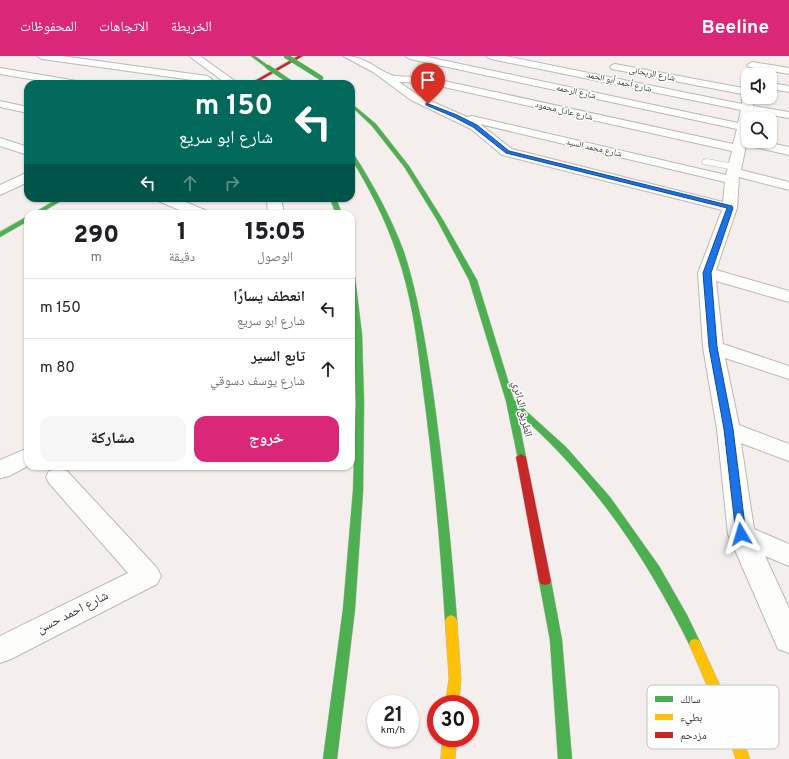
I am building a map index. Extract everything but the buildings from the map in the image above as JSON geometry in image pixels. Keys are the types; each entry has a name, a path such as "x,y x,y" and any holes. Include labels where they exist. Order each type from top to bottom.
{"main road":[{"path":"253,56 287,80"},
{"path":"286,56 322,80"},
{"path":"258,80 301,56"},
{"name":"الطريق الدائري","path":"355,108 374,125 407,167 440,220 473,280 510,402 556,640 565,759"},
{"path":"355,160 363,171 390,224 405,266 428,383 442,488 455,679 453,695"},
{"path":"43,210 56,202"},
{"path":"0,235 24,220"},
{"path":"330,759 349,609 358,491 360,396 358,335 355,310"},
{"path":"510,402 569,456 598,489 627,527 652,564 684,620 714,685"},
{"path":"448,759 449,747"},
{"path":"739,749 743,759"}],"street":[{"path":"42,56 207,79 220,74"},
{"path":"194,56 228,80"},
{"path":"348,56 388,78 415,98 456,116 484,132 507,152 730,208"},
{"name":"شارع الرحمه","path":"410,56 740,139"},
{"name":"شارع أحمد أبو الحمد","path":"491,56 741,90"},
{"path":"750,68 752,65 767,58"},
{"name":"شارع الريحانى","path":"602,65 741,90"},
{"path":"752,65 789,71"},
{"path":"0,71 53,80"},
{"name":"شارع عادل محمود","path":"388,78 426,80 740,139"},
{"path":"777,87 789,89"},
{"path":"0,104 24,109"},
{"path":"746,104 733,173 730,208 707,273 713,347 728,429 741,534 789,640"},
{"path":"770,104 789,115"},
{"name":"شارع محمد السيد","path":"456,116 733,173 789,186"},
{"path":"740,139 789,151"},
{"path":"0,142 24,150"},
{"path":"0,191 24,178"},
{"path":"172,202 192,210"},
{"path":"707,273 789,297"},
{"path":"713,347 789,373"},
{"path":"728,429 789,453"},
{"path":"0,470 24,458"},
{"name":"شارع احمد حسن","path":"0,649 147,576 58,477"},
{"path":"741,534 789,556"}],"lane":[{"path":"713,151 705,164 733,173"}],"traffic: fast":[{"path":"253,56 268,67"},
{"path":"286,56 321,78"},
{"path":"268,67 287,80"},
{"path":"355,108 374,125 407,167 440,220 473,280 510,401 521,457"},
{"path":"355,161 370,185 386,218 400,251 410,286 431,410 451,620"},
{"path":"42,210 56,202"},
{"path":"334,202 338,210"},
{"path":"0,235 24,220"},
{"path":"330,759 349,609 358,491 360,403 358,335 355,310"},
{"path":"510,401 541,428 563,450 588,478 623,522 655,569 695,644"},
{"path":"545,581 556,640 565,759"}],"traffic: slow":[{"path":"451,620 455,679 453,695"},
{"path":"695,644 713,685"},
{"path":"448,759 449,747"},
{"path":"739,749 743,759"}],"traffic: jam":[{"path":"258,80 301,56"},
{"path":"521,457 545,581"}],"route":[{"path":"428,104 475,126 492,138 507,152 730,208 707,273 713,347 728,429 741,534"}]}
